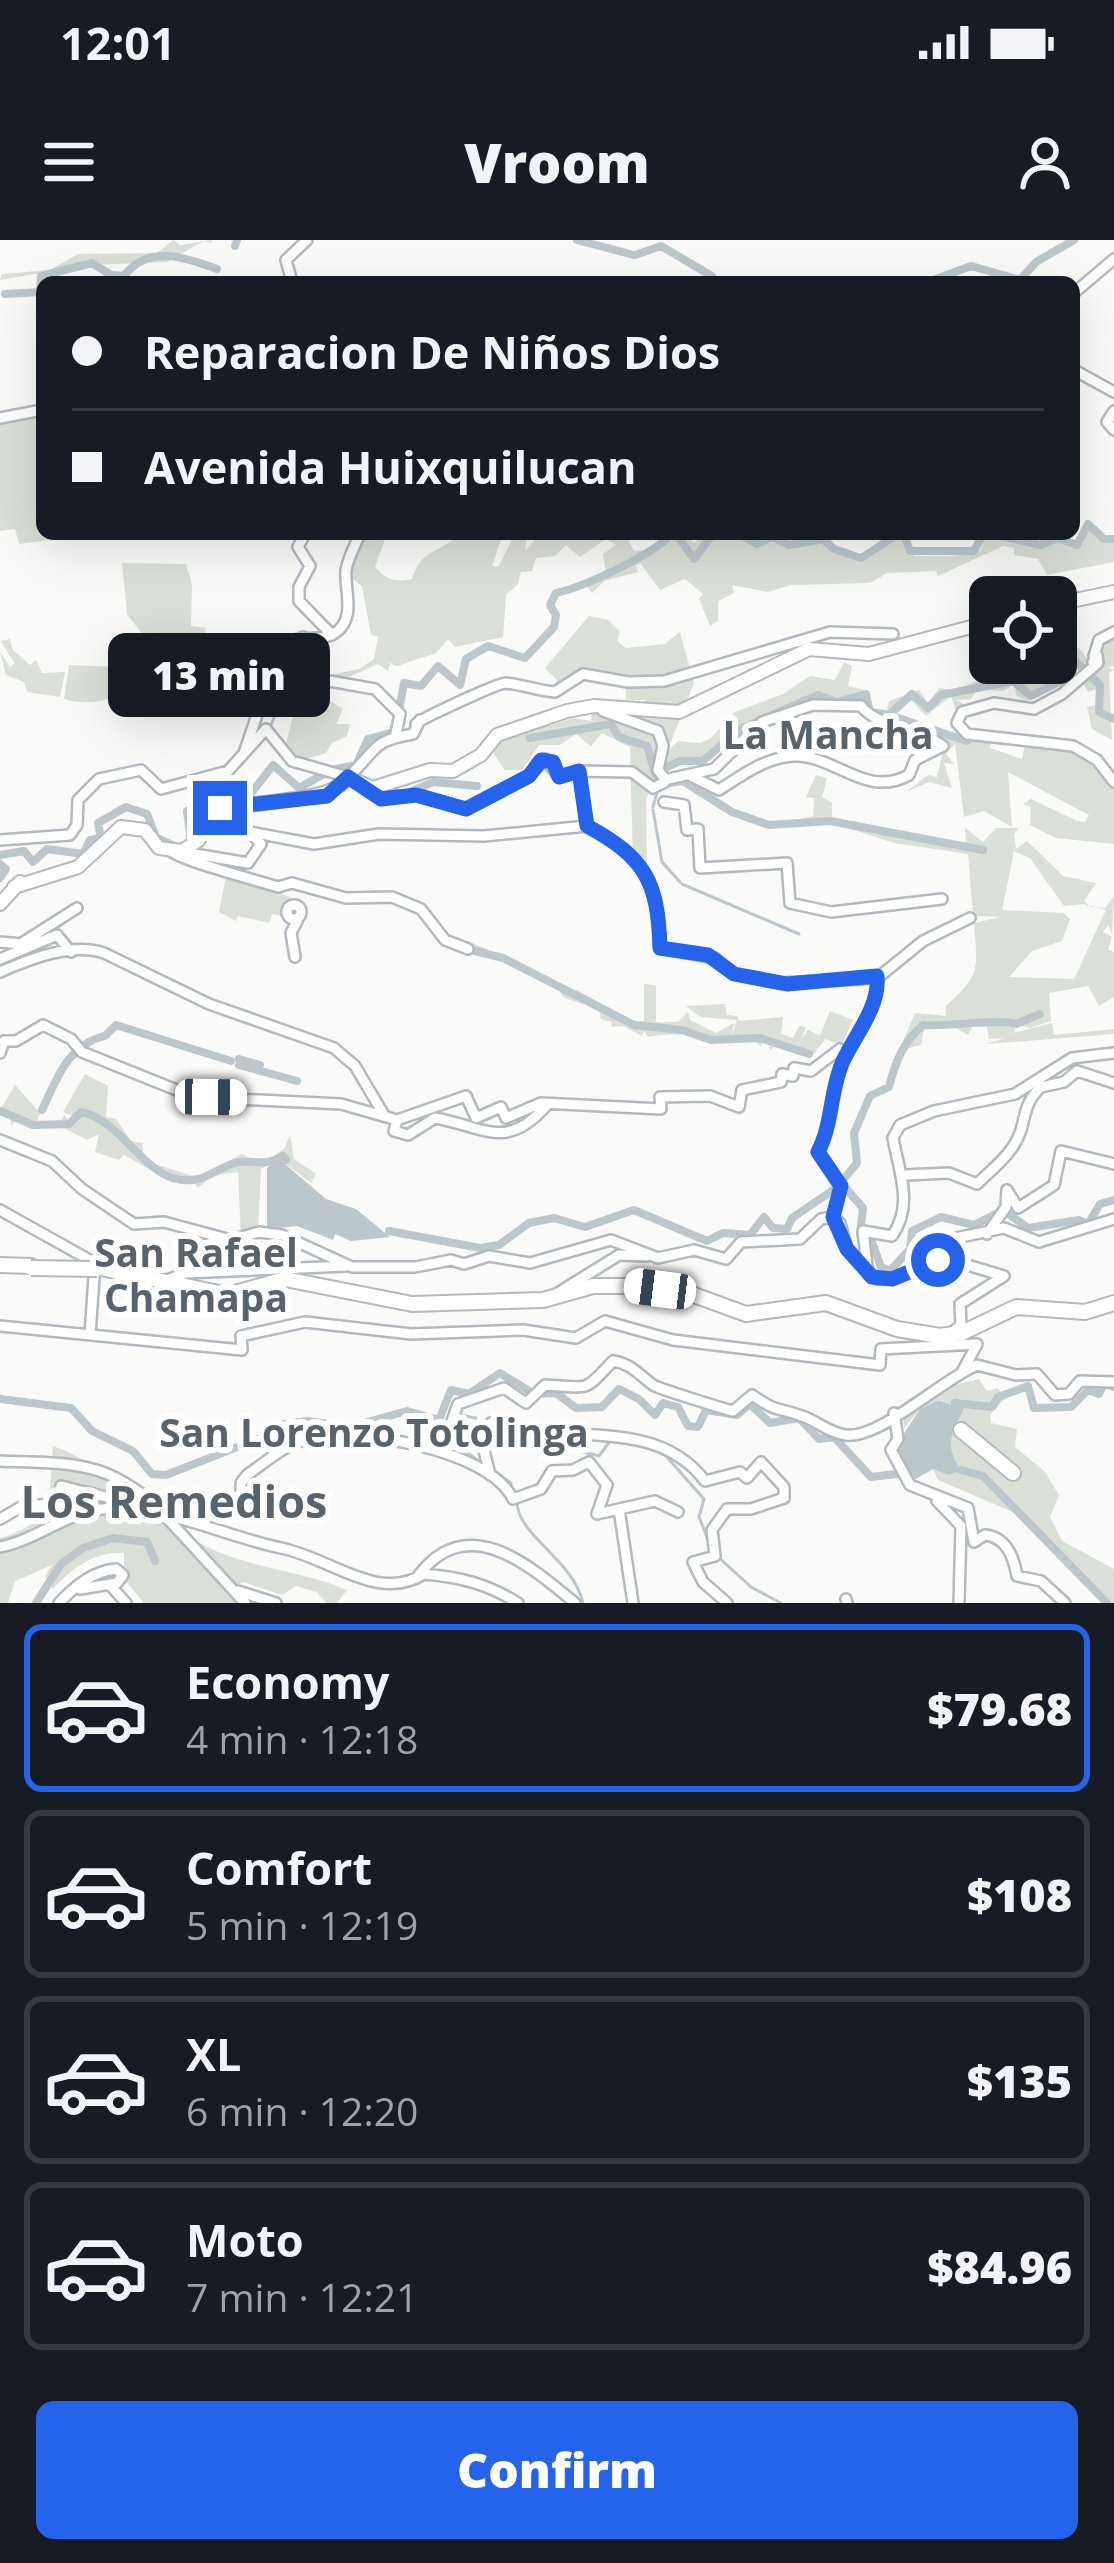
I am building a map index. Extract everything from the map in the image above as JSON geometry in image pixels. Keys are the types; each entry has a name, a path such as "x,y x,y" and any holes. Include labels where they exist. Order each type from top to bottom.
{"highway":[{"path":"0,1266 96,1269 149,1278"},
{"path":"26,1267 96,1267 225,1298 284,1283 409,1307 531,1302 593,1286 628,1286 694,1295 746,1314 822,1301 873,1323 960,1335 1023,1308 1084,1315 1114,1305"},
{"path":"562,1294 608,1287 693,1298 740,1316 816,1306 853,1315"},
{"path":"873,1323 960,1335"},
{"path":"961,1430 1013,1473"}],"main road":[{"path":"1077,600 1114,592"},
{"path":"1,903 14,887 93,857 116,830 133,826 179,850 199,840 202,819 218,810 282,797 327,796 363,783 430,770 454,771 481,755 497,735 580,707 679,712 808,650 865,654 969,627"}],"street":[{"path":"288,276 285,266 295,246"},
{"path":"1080,289 1114,261"},
{"path":"1080,372 1098,378 1114,392"},
{"path":"1114,411 1107,422 1114,430"},
{"path":"0,419 36,412"},
{"path":"302,540 298,548 310,566 299,586 299,601 332,635"},
{"path":"332,635 347,611 346,571 358,540"},
{"path":"363,783 380,740 396,733 409,734 420,720 503,683 555,692 583,674 628,682 664,681 830,632 893,634"},
{"path":"1114,634 1102,643 1093,665 1071,693 1020,715 991,707 966,714 962,724 971,732 1076,743 1095,754 1114,779"},
{"path":"242,758 285,642 332,635"},
{"path":"302,637 311,642 315,658 312,678 375,688 397,711 396,733"},
{"path":"0,840 70,835 78,822 78,800 108,776 141,770 155,786 169,788 228,771 268,729 287,757 402,800 418,796 466,809 529,776 541,760 553,762 559,777 579,771 605,776 632,772 655,788 714,769 762,722 813,705 861,706 869,716 898,723 939,742 942,749 916,760 908,776 892,782 871,783 798,753 762,761 711,787"},
{"path":"580,707 654,727 662,741 666,784 686,807 700,868 787,863 790,903 848,910 942,899"},
{"path":"711,787 763,763 796,756 823,763"},
{"path":"579,771 588,825"},
{"path":"692,775 711,787"},
{"path":"468,949 446,940 421,909 392,897 346,898 283,885 180,860 179,850 248,863 261,844 250,832 314,844 379,833 484,836 588,825 608,836 657,892 660,948 704,955 734,974 780,983 877,976 949,925 970,918"},
{"path":"283,885 294,898 285,910 294,920 292,957"},
{"path":"0,958 77,908"},
{"path":"0,942 22,946 56,935 71,952"},
{"path":"0,973 35,957 93,949 209,1004 334,1048 355,1066 379,1111 415,1134 437,1118 490,1136 503,1135 547,1106"},
{"path":"877,976 879,997 843,1052 828,1133 818,1152 839,1186 833,1217 847,1249 876,1280 892,1279 946,1258 1005,1276 960,1304 960,1335"},
{"path":"0,1053 5,1041 15,1042 36,1027 51,1028 79,1049 194,1097 306,1101 379,1111"},
{"path":"396,1126 466,1096 476,1118 547,1106 661,1103 710,1096 740,1107 742,1090 811,1071 843,1052"},
{"path":"868,1274 864,1238 868,1228 878,1234 897,1222 909,1174 893,1138 900,1125 934,1111 1015,1094 1072,1058 1114,1053"},
{"path":"909,1174 949,1173 977,1184 1005,1159 1022,1128 1023,1112 1041,1087 1081,1071 1114,1083"},
{"path":"0,1140 54,1162 87,1193 134,1224 164,1222 231,1240 259,1232 281,1235 352,1267"},
{"path":"987,1234 1006,1207 1007,1190 1018,1208 1054,1185 1061,1151 1114,1164"},
{"path":"0,1210 96,1269 89,1335"},
{"path":"562,1294 619,1255 658,1258 694,1250 726,1259 741,1242 800,1239 815,1223 833,1217"},
{"path":"922,1265 941,1241 1004,1228 1037,1241 1114,1219"},
{"path":"149,1278 309,1265 415,1267 451,1260 464,1264 489,1256 530,1263 611,1240 658,1258"},
{"path":"0,1326 241,1345 296,1322 413,1334 523,1330 576,1338 603,1323 673,1340 880,1365 881,1349 960,1335 978,1348 962,1372"},
{"path":"433,1448 460,1446 464,1436 452,1421 458,1404 504,1388 533,1397 545,1384 598,1384 610,1361 632,1367 658,1388 682,1392 694,1401 709,1400 730,1411 752,1395 776,1413 802,1416 845,1435 878,1429 894,1413 962,1372 983,1365 1016,1376 1030,1372 1055,1395 1069,1394 1080,1381 1114,1382"},
{"path":"894,1413 898,1438 891,1451 910,1485 968,1508 974,1542 985,1535 997,1537 1014,1557 1018,1576 1041,1581 1065,1603"},
{"path":"490,1470 480,1433 484,1426 504,1423 531,1432 615,1435 656,1443 693,1466 705,1481 742,1474 761,1462 784,1487 784,1498 776,1504 722,1513 711,1532 716,1555 697,1557 693,1567 727,1603"},
{"path":"0,1546 29,1542 98,1510 153,1510 240,1498 245,1477 309,1438 397,1439 433,1448 490,1470 515,1497 541,1489 552,1471 573,1470 586,1461 607,1485 598,1514 655,1501 678,1513"},
{"path":"0,1458 107,1474 153,1510 223,1582 276,1603"},
{"path":"0,1519 21,1507 58,1503 61,1486 278,1542 392,1588 409,1586 424,1574 466,1578 518,1603"},
{"path":"934,1497 961,1526 959,1603"},
{"path":"619,1509 633,1603"},
{"path":"409,1586 440,1551 478,1544 534,1570 569,1601"},
{"path":"62,1603 104,1571 121,1572 115,1586"},
{"path":"62,1603 83,1587 115,1586"},
{"path":"115,1586 126,1603"},
{"path":"238,1591 245,1603"}],"shaded area":[{"path":"173,240 180,245 204,241 167,262 88,265 0,280 2,274 50,270 78,254 157,253"},
{"path":"36,413 36,540 50,540 19,544 15,529 0,531 0,421"},
{"path":"1088,525 1104,540 1114,536 1114,562 1047,575 1038,559 1014,555 1014,548 1003,546 938,576 936,571 887,573 870,583 791,585 768,592 732,585 734,593 718,601 718,621 710,626 699,599 703,594 685,579 660,590 641,564 636,565 638,572 604,581 592,593 585,584 606,574 603,554 616,545 608,540 628,540 634,551 652,549 659,540 750,540 754,547 770,540 788,547 825,541 835,552 861,560 894,540 905,540 914,556 973,553 981,550 984,540 1040,546 1061,540 1077,546"},
{"path":"361,540 385,540 375,567 401,580 412,579 426,557 453,540 501,540 492,566 498,567 512,540 526,540 525,551 535,540 605,540 580,557 566,545 555,556 536,558 532,571 521,572 518,584 506,595 503,637 455,647 448,639 436,653 397,666 390,663 388,671 378,664 342,680 320,677 359,669 374,659 378,637 371,635 362,586 351,578"},
{"path":"122,563 186,564 192,584 191,626 206,628 204,639 193,636 190,643 201,649 186,667 175,663 108,699 64,699 69,665 143,668 157,653 127,614"},
{"path":"589,616 608,620 620,632 617,641 626,648 665,644 680,632 694,683 667,752 678,741 700,743 711,738 735,712 783,694 810,676 835,680 844,662 852,666 848,686 868,691 872,708 887,710 889,701 919,690 928,703 939,688 1015,684 1003,691 977,689 971,699 956,700 969,707 957,714 951,696 926,716 911,700 890,719 872,716 863,698 837,702 811,697 811,704 735,743 726,739 705,760 713,769 699,772 697,763 681,762 660,772 646,799 647,868 633,860 630,747 602,733 591,746 576,734 560,745 539,745 522,770 505,770 493,753 483,754 493,742 544,720 549,726 573,718 591,721 592,710 644,713 645,700 626,700 626,685 589,674 552,689 557,680 545,668"},
{"path":"1114,638 1114,666 1108,667 1114,670 1109,673 1112,740 1092,729 1087,707 1096,705 1099,688 1088,692 1083,683 1099,663 1105,666 1101,648"},
{"path":"10,639 13,650 30,665 36,660 42,673 65,672 60,697 27,692 24,682 6,675 0,652 10,667 15,664 1,641"},
{"path":"1079,648 1092,665 1084,673 1077,667"},
{"path":"295,649 306,659 316,692 343,709 336,724 350,724 347,736 332,743 326,753 300,761 284,751 301,686 263,694 259,703 237,699 240,692 272,685"},
{"path":"1015,684 1063,684 1045,688 1027,701 1016,695"},
{"path":"901,716 953,733 993,738 990,748 1022,759 1025,744 1064,750 1085,759 1114,784 1114,844 1056,838 1030,825 1031,807 1023,804 1031,799 1077,821 1085,822 1089,815 1008,772 1012,827 984,811 964,817 955,744 946,754 954,764 944,763 952,788 929,782 906,792 928,775 937,777 943,751 905,725"},
{"path":"816,775 827,778 822,797 832,803 832,819 921,841 966,842 965,828 983,842 996,828 1019,828 1014,834 1016,849 1027,841 1063,876 1096,883 1084,901 1088,905 1064,906 1030,858 1014,851 1002,910 1064,913 1070,919 1062,941 1032,951 1009,977 1074,979 1106,910 1096,907 1105,908 1114,896 1112,934 1108,925 1103,932 1112,937 1108,950 1114,952 1114,997 1099,1006 1088,986 1049,993 1051,1021 1030,1028 1014,1024 1015,1033 1052,1023 1054,1035 1114,1029 1114,1034 986,1044 1004,1038 989,1039 986,1024 974,1024 968,1035 948,1024 924,1029 921,1045 906,1049 893,1065 915,1013 946,1016 946,1006 971,979 976,963 974,923 1001,917 973,916 968,854 894,843 832,823 777,825 813,816 814,798 806,797"},
{"path":"227,872 238,883 242,876 294,899 285,909 296,907 300,913 295,919 294,956 291,918 272,914 269,923 238,916 236,921 219,912"},
{"path":"456,937 562,984 568,992 577,990 634,1022 644,1021 644,984 656,985 656,1022 678,1022 688,1012 690,1020 716,1033 734,1023 732,1036 737,1020 701,1017 686,1006 725,1004 727,1015 737,1016 739,1021 783,1017 781,1034 793,1038 799,1026 806,1027 802,1038 808,1030 820,1036 830,1011 853,1020 841,1045 825,1039 814,1054 778,1045 770,1050 770,1042 763,1040 761,1047 752,1037 648,1037 644,1031 642,1036 623,1026 611,1027 612,1022 601,1019 599,1009 564,998 559,990"},
{"path":"85,1074 108,1086 106,1117 116,1119 131,1141 143,1143 142,1152 155,1169 158,1165 199,1178 242,1154 263,1164 285,1148 290,1134 294,1159 316,1174 311,1183 279,1159 261,1169 258,1230 241,1236 238,1172 213,1175 198,1188 192,1180 156,1173 124,1155 119,1160 95,1152 99,1134 87,1140 54,1123 31,1129 19,1118 11,1126 10,1116 0,1110 15,1085 40,1113 37,1123 61,1122 64,1115 70,1122 74,1116 63,1112"},
{"path":"279,1159 326,1199 356,1209 390,1237 351,1241 335,1234 333,1240 297,1226 267,1229 267,1168"},
{"path":"979,1379 987,1391 998,1388 1005,1398 990,1415 991,1423 1017,1429 1015,1447 1045,1472 1059,1495 1050,1517 1062,1541 1114,1569 1114,1603 1104,1603 1027,1518 938,1480 933,1469 961,1471 950,1444 960,1418 920,1409 904,1428 903,1412 952,1386"},
{"path":"938,1401 964,1408 951,1446 961,1470 949,1475 933,1469 912,1481 893,1450 920,1409"},
{"path":"53,1446 107,1474 204,1545 347,1590 337,1603 326,1603 317,1592 296,1586 282,1595 243,1582 232,1589 237,1603 144,1603 124,1579 124,1553 113,1553 85,1562 53,1589 45,1576 52,1565 15,1581 8,1603 0,1603 0,1538 31,1524 46,1505"}],"waterway":[{"path":"235,246 237,240"},
{"path":"577,240 634,255"},
{"path":"1024,276 1036,262 1074,240"},
{"path":"635,255 661,246 712,276"},
{"path":"124,276 144,260 168,256 217,269"},
{"path":"41,276 92,263 111,275 124,276"},
{"path":"944,276 971,266 1006,276"},
{"path":"5,294 36,292"},
{"path":"1080,539 1088,524 1104,539 1114,539"},
{"path":"399,710 404,683 421,686 438,666 460,685 466,659 488,646 525,658 554,627 556,615 550,605 556,593 618,569 665,540"},
{"path":"680,540 694,559 708,540"},
{"path":"750,540 757,544 766,540"},
{"path":"778,540 789,545 817,540"},
{"path":"824,540 834,549 861,558 889,540"},
{"path":"906,540 910,551 974,551 980,540"},
{"path":"1019,540 1040,545 1053,540"},
{"path":"1063,540 1077,545 1080,540"},
{"path":"287,686 291,649"},
{"path":"530,738 611,724 619,737 647,746 655,773 680,761 703,761 740,729 818,695 837,702 866,694 870,713 889,715 912,694 928,708 941,695 1013,681 1031,696 1063,680 1074,660 1100,685 1099,712 1114,719"},
{"path":"271,725 278,708"},
{"path":"889,715 967,741"},
{"path":"191,842 187,811 211,808 222,784 250,795 273,765 299,788 331,770 356,765 368,739 393,732 398,725"},
{"path":"654,771 656,785"},
{"path":"669,783 683,781 732,812 769,825 830,821 983,850"},
{"path":"377,791 392,789 401,796 433,782 477,786"},
{"path":"653,807 657,792"},
{"path":"0,855 24,851 33,862 47,849 83,854 90,840 101,838 98,823 126,807 147,814 156,837 172,845"},
{"path":"653,810 662,862 680,882"},
{"path":"0,864 6,869 0,878"},
{"path":"213,864 243,875"},
{"path":"682,884 799,934"},
{"path":"475,951 503,958 634,1025 682,1030 711,1040 760,1038 809,1054"},
{"path":"837,1187 857,1163 854,1133 870,1096 889,1087 901,1053 923,1025 1016,1024 1040,1014"},
{"path":"106,1035 116,1025 231,1061"},
{"path":"42,1110 72,1056 104,1036"},
{"path":"239,1059 260,1065"},
{"path":"239,1065 297,1081"},
{"path":"0,1111 33,1125 69,1124 81,1112 97,1118 151,1165 181,1180 198,1179 235,1163 283,1156 286,1160"},
{"path":"389,1231 480,1248 499,1245 529,1223 554,1218 585,1227 634,1210 707,1241 723,1233 750,1235 764,1217 773,1228 787,1229 792,1218 842,1184 863,1208 860,1235 872,1242 881,1267 890,1271 910,1249 912,1231 941,1217 974,1225 1002,1211"},
{"path":"1006,1212 1028,1228 1079,1220 1088,1224 1100,1204 1114,1200"},
{"path":"0,1399 71,1408 92,1431 133,1451 152,1474 166,1475 268,1435 277,1425 308,1421 349,1427 407,1411 439,1420 451,1390 469,1394 500,1373 534,1394 556,1393 576,1408 602,1407 618,1390"},
{"path":"955,1403 992,1407 998,1397 1028,1386 1034,1408 1071,1407 1088,1390 1099,1394 1104,1384 1114,1387"},
{"path":"619,1389 639,1399 655,1415 663,1403 678,1407 688,1426 697,1427"},
{"path":"699,1425 706,1410 737,1415 750,1404 770,1423 799,1418 819,1439 834,1437 871,1477 905,1473"},
{"path":"460,1415 476,1418"},
{"path":"439,1420 459,1438"},
{"path":"534,1439 599,1456 610,1441"},
{"path":"460,1447 485,1466"},
{"path":"666,1456 704,1499 699,1517 711,1547"},
{"path":"493,1470 511,1483 511,1493"},
{"path":"961,1470 983,1476 1107,1603"},
{"path":"517,1500 525,1525 568,1573 583,1603"},
{"path":"36,1603 61,1564 83,1548 113,1538 147,1542 155,1561"},
{"path":"716,1555 751,1587 781,1603"}],"district":[{"name":"La Mancha","path":"828,735"},
{"name":"San Rafael Chamapa","path":"196,1276"},
{"name":"San Lorenzo Totolinga","path":"374,1433"},
{"name":"Los Remedios","path":"174,1502"}],"route":[{"path":"220,808 282,797 327,796 339,790 348,777 381,799 416,795 466,809 482,796 529,776 541,760 553,762 559,777 579,771 587,826 611,838 654,885 660,948 708,955 734,974 787,984 877,976 879,997 844,1057 828,1133 818,1152 831,1178 841,1186 833,1217 839,1220 845,1246 872,1277 892,1279 938,1260"}]}
